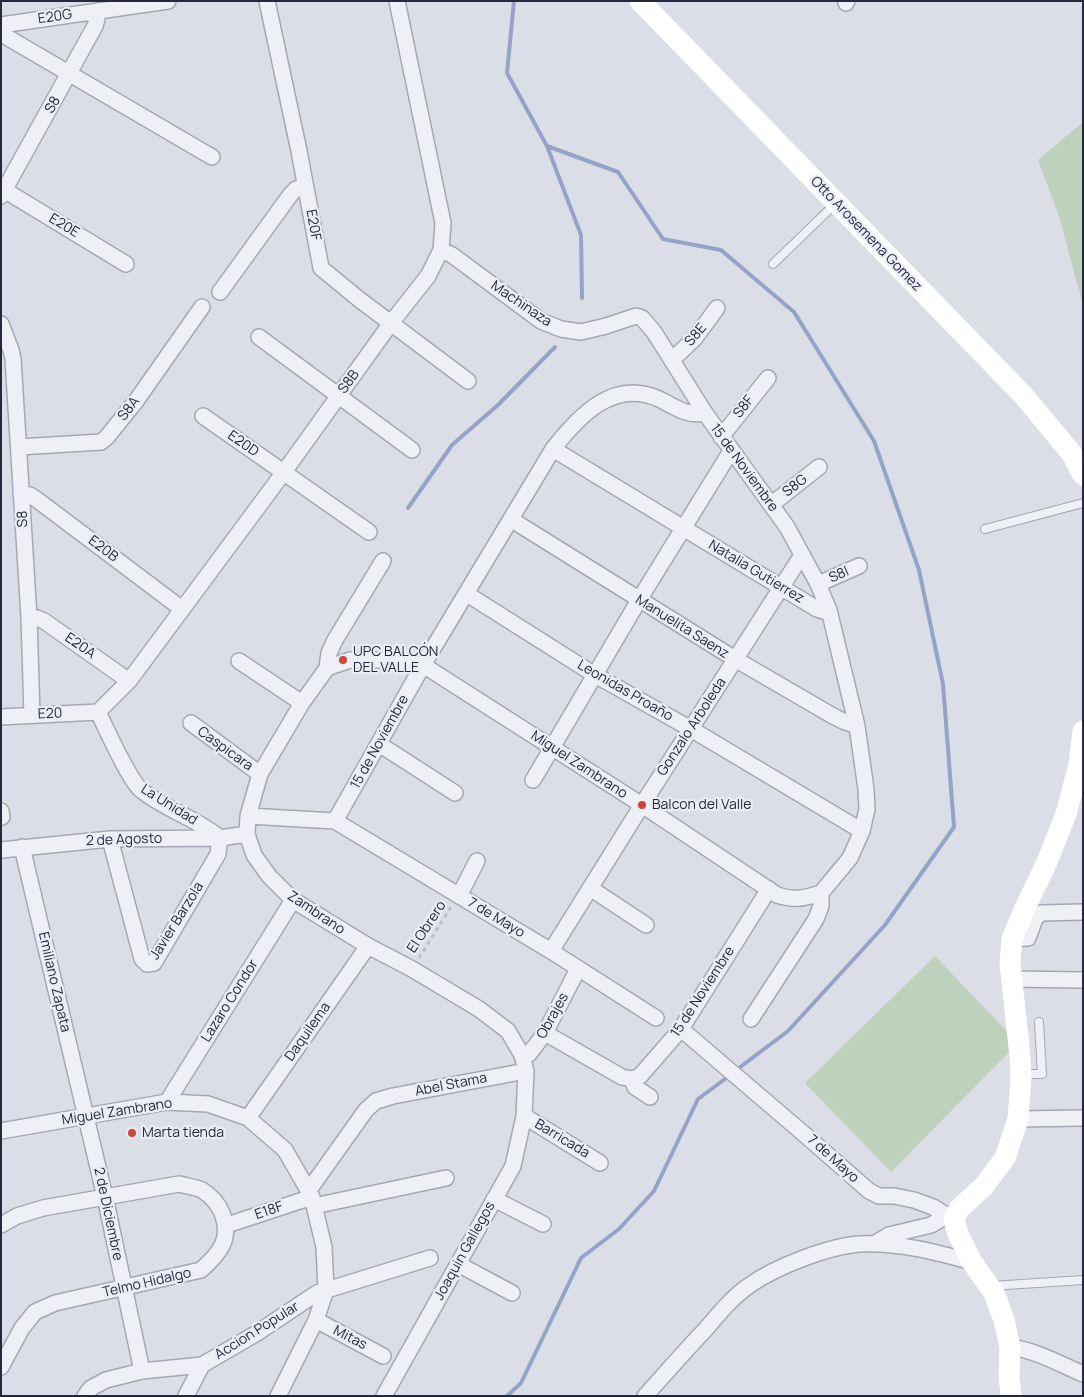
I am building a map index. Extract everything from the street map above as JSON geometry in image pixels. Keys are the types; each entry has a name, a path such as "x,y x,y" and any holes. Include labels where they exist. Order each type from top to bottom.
{"street":[{"name":"E20G","path":"1,24 168,1"},
{"name":"E20F","path":"267,1 321,268 354,296 468,382"},
{"name":"S8B","path":"98,712 128,681 284,472 428,276 441,250 443,223 397,1"},
{"name":"Otto Arosemena Gomez","path":"640,1 1024,396 1072,454 1083,474"},
{"name":"S8","path":"2,191 70,74 95,26 97,11"},
{"path":"1,31 5,36 212,158"},
{"path":"220,292 291,194 296,189 305,186"},
{"name":"E20E","path":"2,191 126,264"},
{"name":"Machinaza","path":"441,250 452,255 541,321 561,329 581,332 636,316 642,318 654,332 705,414"},
{"name":"S8A","path":"19,447 101,442 136,401 202,307"},
{"name":"S8E","path":"672,360 695,338 717,308"},
{"name":"S8","path":"1,324 12,355 29,617 32,715"},
{"path":"259,337 412,450"},
{"name":"S8F","path":"721,437 768,378"},
{"name":"15 de Noviembre","path":"335,821 423,665 554,449 570,427 589,410 607,398 622,394 636,394 656,398 695,416 705,414 787,527 818,584 829,610 857,726 867,809 862,832 850,858 821,893"},
{"name":"E20D","path":"203,416 370,532"},
{"name":"Natalia Gutierrez","path":"554,449 781,588 823,612 829,610"},
{"path":"532,780 639,600 731,451"},
{"name":"S8G","path":"772,504 819,467"},
{"name":"E20B","path":"21,495 30,495 36,499 182,609"},
{"name":"Manuelita Saenz","path":"512,520 735,660 832,716 857,726"},
{"name":"Gonzalo Arboleda","path":"550,951 802,555"},
{"name":"Zambrano","path":"383,561 335,640 329,654 327,668 302,703 260,774 248,816 247,834 254,855 269,876 293,900 368,946 412,969 479,1009 508,1031 522,1056 526,1071 526,1098"},
{"name":"S8I","path":"818,584 859,566"},
{"name":"Leonidas Proaño","path":"467,594 595,675 691,729 862,832"},
{"name":"E20A","path":"29,617 44,621 128,681"},
{"name":"Miguel Zambrano","path":"327,668 350,660 379,660 423,665 769,890 792,900 821,893"},
{"path":"239,661 302,703"},
{"name":"E20","path":"1,717 98,712"},
{"name":"La Unidad","path":"98,712 129,774 140,789 206,827 220,838"},
{"name":"Caspicara","path":"191,723 260,774"},
{"path":"872,1244 889,1235 931,1225 950,1218 983,1187 1005,1158 1018,1119 1020,1074 1010,963 1012,939 1048,862 1066,814 1079,765 1083,731"},
{"path":"379,744 455,793"},
{"path":"1,811 2,817"},
{"path":"248,816 335,821"},
{"name":"7 de Mayo","path":"335,821 550,951 656,1018"},
{"name":"2 de Agosto","path":"1,850 110,839 220,838 247,834"},
{"name":"Javier Barzola","path":"110,839 142,959 147,964 154,962 218,854 220,838"},
{"name":"Emiliano Zapata","path":"22,848 86,1116"},
{"path":"459,896 478,861"},
{"path":"590,888 646,925"},
{"name":"15 de Noviembre","path":"632,1079 640,1076 681,1029 769,890"},
{"path":"751,1019 816,919 821,906 821,893"},
{"name":"Lazaro Condor","path":"168,1102 293,900"},
{"path":"1012,939 1028,938 1035,919 1041,913 1083,912"},
{"name":"Daquilema","path":"248,1118 368,946"},
{"name":"Obrajes","path":"522,1056 529,1054 545,1033 578,969"},
{"path":"1011,979 1083,980"},
{"name":"7 de Mayo","path":"681,1029 868,1191 879,1196 894,1196 914,1200 933,1207 950,1218"},
{"path":"545,1033 622,1077 632,1079 635,1088 650,1097"},
{"name":"Abel Stama","path":"312,1198 366,1110 376,1101 393,1096 526,1071"},
{"name":"Joaquin Gallegos","path":"384,1396 513,1166 526,1098"},
{"name":"Miguel Zambrano","path":"1,1131 168,1102 208,1104 248,1118 285,1150 312,1198 324,1247 326,1290 316,1320 278,1396"},
{"name":"2 de Diciembre","path":"86,1116 142,1371"},
{"name":"Barricada","path":"524,1116 600,1163"},
{"path":"1018,1119 1083,1118"},
{"name":"E18F","path":"227,1225 312,1198 446,1178"},
{"path":"1,1225 17,1216 43,1208 179,1184 201,1190 218,1203 227,1225"},
{"path":"494,1199 543,1224"},
{"path":"950,1218 972,1262 994,1293 1004,1320 1010,1347 1009,1376 1011,1396"},
{"name":"Telmo Hidalgo","path":"1,1367 22,1328 34,1312 55,1303 201,1270 215,1258 224,1242 227,1225"},
{"path":"645,1396 724,1309 749,1286 779,1268 811,1256 859,1244 896,1245 972,1262"},
{"name":"Accion Popular","path":"85,1396 91,1388 106,1380 142,1371 202,1365 257,1333 316,1293 430,1258"},
{"path":"458,1264 512,1293"},
{"name":"Mitas","path":"316,1320 384,1356"},
{"path":"1010,1347 1043,1356 1083,1374"},
{"path":"186,1396 202,1365"}],"lane":[{"path":"773,264 836,202"},
{"path":"985,529 1083,503"},
{"path":"1020,1074 1042,1074 1038,1022"},
{"path":"989,1286 1083,1280"}],"path":[{"name":"El Obrero","path":"412,969 459,896"}],"green space":[{"path":"1083,122 1083,306 1060,219 1038,160"},
{"path":"935,956 1018,1043 891,1172 805,1083"}],"waterway":[{"path":"514,1 507,73 547,146 618,172 663,239 721,250 794,312 874,441 919,570 943,684 954,827 885,925 788,1031 735,1071"},
{"path":"547,146 581,235 582,298"},
{"path":"408,508 452,445 498,405 555,347"},
{"path":"507,1396 521,1383 581,1258 619,1229 654,1191 698,1099 729,1076"}],"place":[{"name":"UPC BALCÓN DEL VALLE","path":"343,660"},
{"name":"Balcon del Valle","path":"642,805"},
{"name":"Marta tienda","path":"132,1133"}]}
